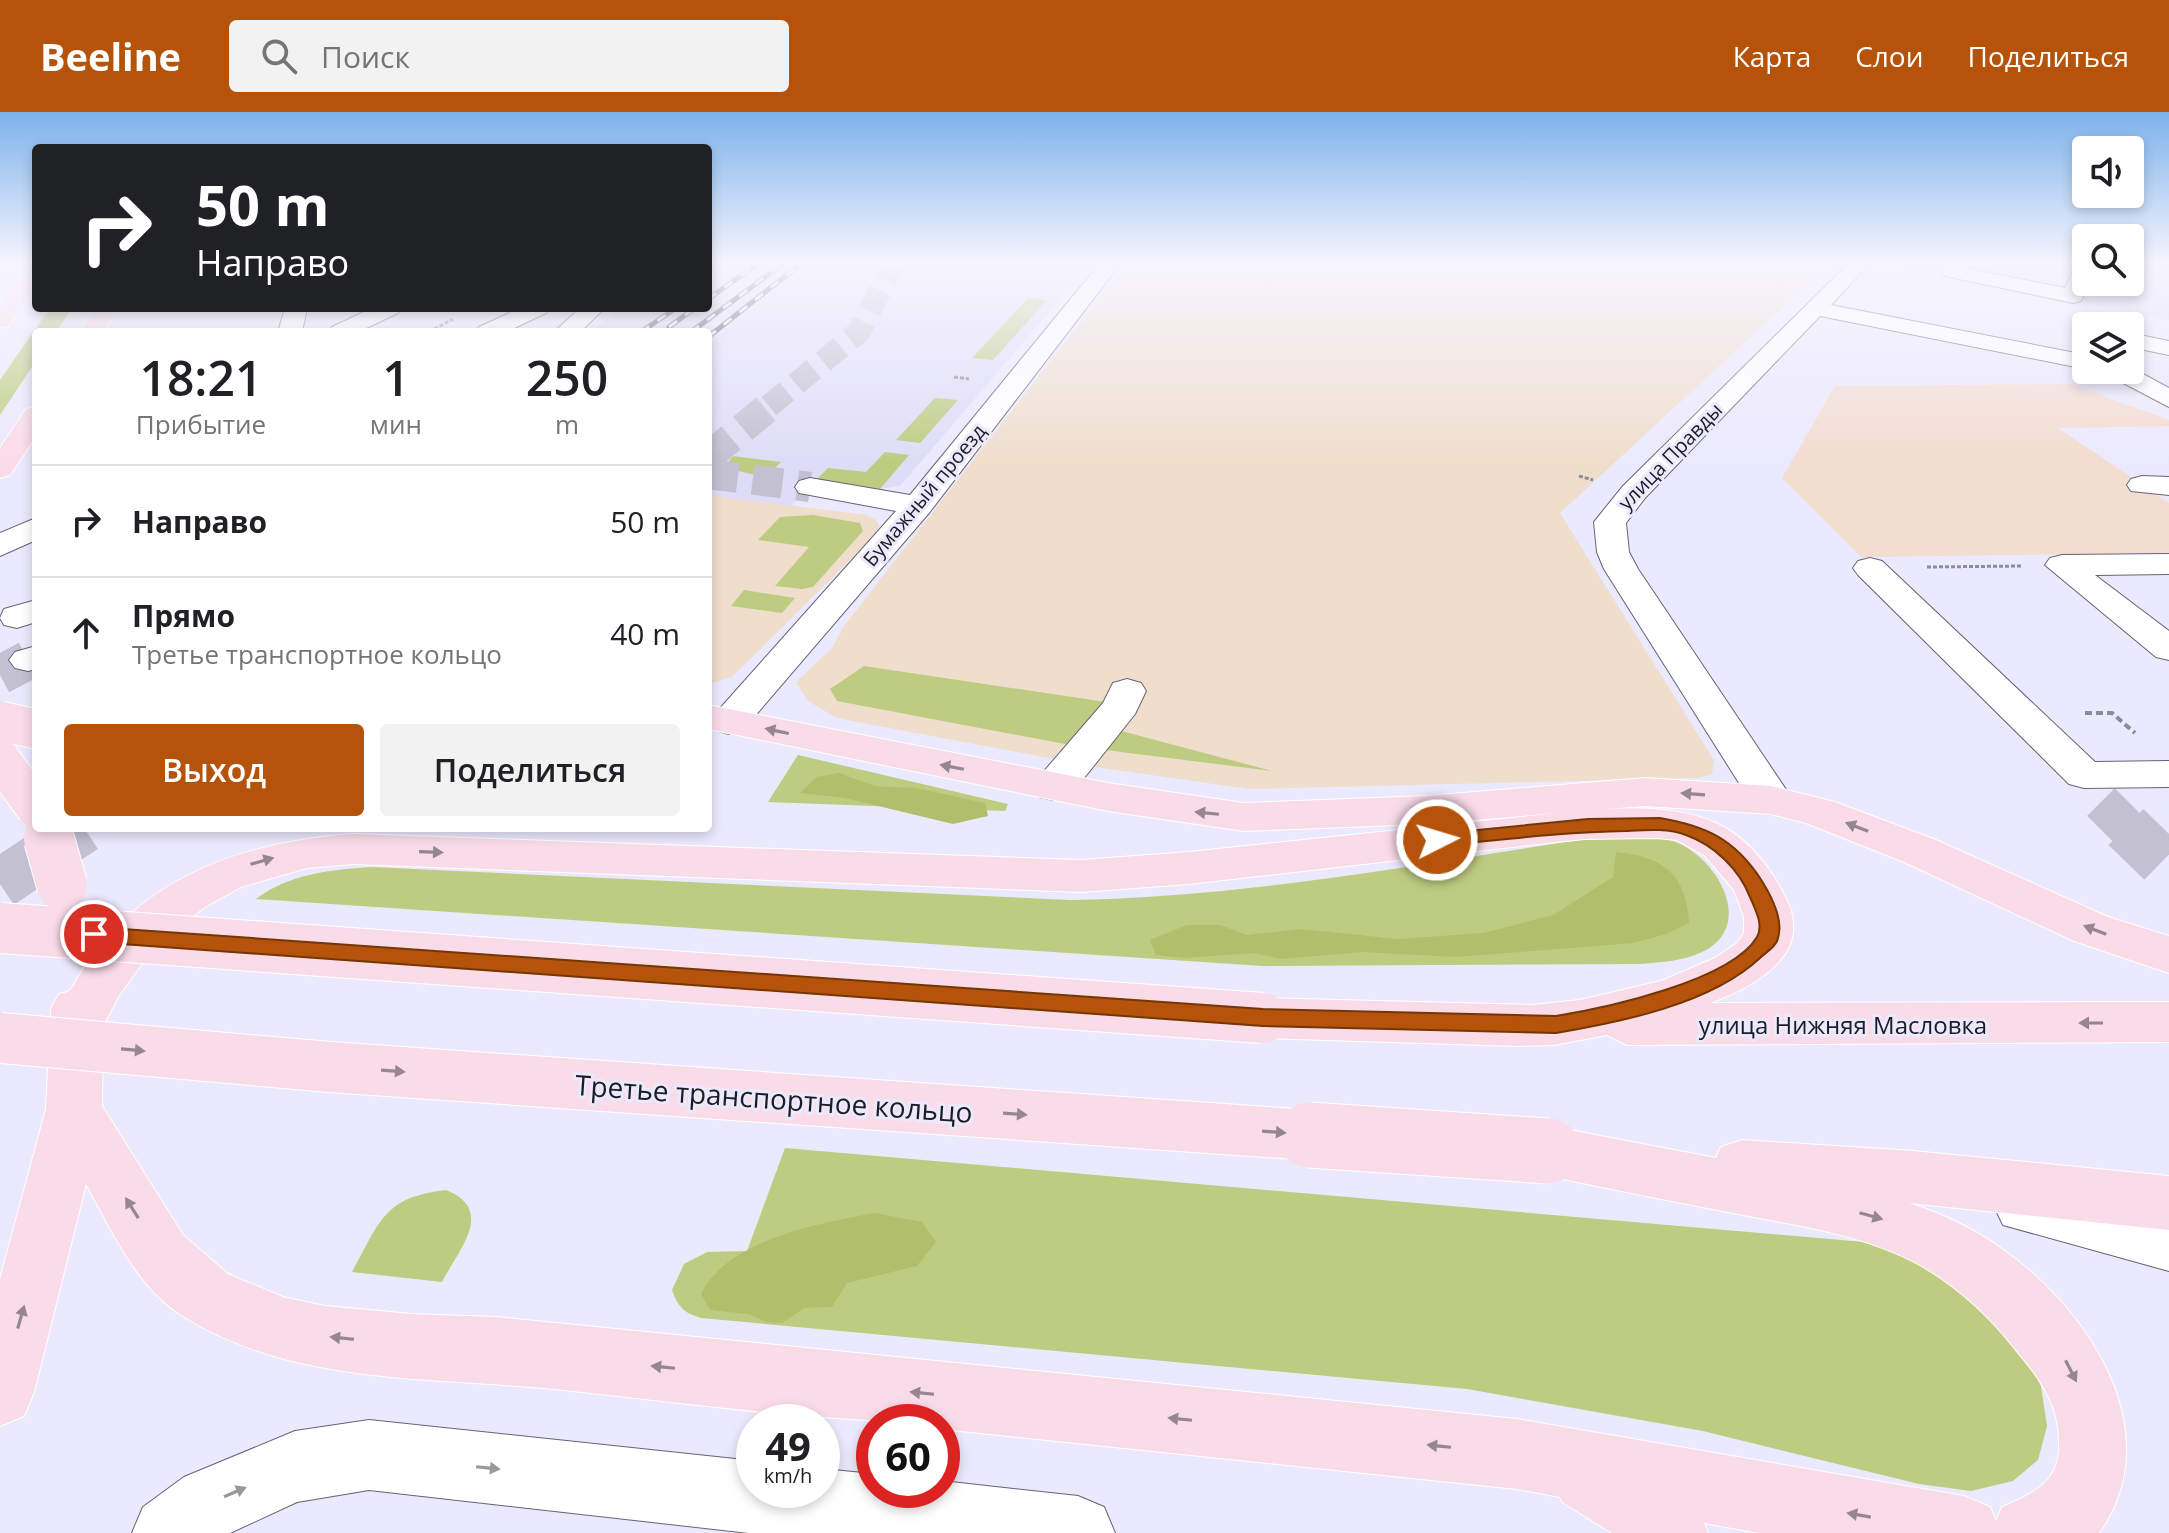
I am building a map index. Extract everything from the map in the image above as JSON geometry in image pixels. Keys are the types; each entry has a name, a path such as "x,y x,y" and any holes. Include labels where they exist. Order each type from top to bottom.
{"main road":[{"path":"0,469 32,428"},
{"path":"718,720 1054,787 1170,808 1244,817 1425,810 1645,792 1771,800 1820,812 1920,851 2091,929 2169,955"},
{"path":"0,721 32,728"},
{"path":"0,759 32,803"},
{"path":"651,832 1079,851 1222,842 1425,810"},
{"path":"0,928 1263,1018 1556,1025 1624,1012 1684,993 1735,969 1767,940 1770,921 1756,887 1730,852 1692,829 1660,824 1588,825 1149,873 1081,876 320,850 256,862 223,874 191,893 148,927 116,958 95,986 77,1025"},
{"path":"0,1392 51,1209 74,1109 78,965 72,915 46,832"},
{"name":"улица Нижняя Масловка","path":"1517,1025 2169,1022"},
{"name":"Третье транспортное кольцо","path":"0,1038 346,1068 1548,1151"},
{"path":"74,1109 154,1247 173,1269 205,1295 239,1315 294,1333 419,1347 496,1350 1517,1454 1964,1533"},
{"path":"1548,1151 1913,1177 2169,1203"},
{"path":"1548,1151 1849,1210 1905,1226 1976,1264 2026,1307 2070,1366 2092,1420 2095,1455 2088,1484 2066,1516 2028,1533"},
{"path":"1517,1454 1576,1472 1624,1497 1671,1533"}],"street":[{"name":"Бумажный проезд","path":"718,720 918,506 1058,329"},
{"name":"улица Правды","path":"1771,800 1621,569 1613,552 1610,522 1617,509 1792,329"},
{"path":"1959,329 2072,358"},
{"path":"2144,343 2169,348"},
{"path":"2144,373 2169,378"},
{"path":"2142,384 2169,399"},
{"path":"810,487 918,506"},
{"path":"0,546 32,529"},
{"path":"2062,565 2169,564"},
{"path":"2062,565 2169,649"},
{"path":"1870,568 2042,735 2092,789 2169,774"},
{"path":"1054,787 1121,706 1127,691"},
{"path":"1913,1177 2169,1243"},
{"path":"169,1533 210,1503 295,1467 369,1455 1078,1533"}],"path":[{"path":"1579,476 1596,481"},
{"path":"1870,568 2062,565"},
{"path":"2042,735 2059,714 2112,713 2146,742"}],"shaded area":[{"path":"712,329 1034,329 900,486 880,489 814,482 791,506 712,496"},
{"path":"1075,329 1759,329 1560,513 1714,760 1712,774 1699,778 1249,789 1102,768 835,717 808,701 796,682 832,648 844,626"},
{"path":"2071,384 2169,420 2169,426 2058,428 2169,503 2169,553 1861,557 1782,478 1835,386"},
{"path":"712,496 867,515 877,521 879,526 875,535 732,677 712,683"}],"green space":[{"path":"999,329 1021,329 993,360 972,358"},
{"path":"32,334 32,367 0,415 0,380"},
{"path":"935,398 958,400 920,443 896,440"},
{"path":"885,452 909,455 880,489 814,482 828,468 866,472"},
{"path":"733,456 781,462 765,477 729,469"},
{"path":"813,515 860,523 863,531 813,587 775,586 809,547 758,540 780,517"},
{"path":"744,590 795,598 782,613 731,606"},
{"path":"864,666 1106,702 1070,745 837,701 830,689"},
{"path":"1114,729 1272,771 1097,749"},
{"path":"798,755 1008,804 1005,811 768,802"},
{"path":"839,773 875,786 916,788 985,803 988,816 953,824 845,798 800,793 817,777"},
{"path":"1604,836 1669,840 1693,851 1717,878 1725,894 1729,911 1727,926 1718,941 1702,952 1687,957 1641,964 1262,966 256,899 297,878 372,867 1070,900 1137,897 1271,886"},
{"path":"1616,852 1647,858 1669,871 1683,892 1689,923 1666,934 1634,943 1456,957 1361,952 1282,959 1253,953 1184,958 1156,955 1150,940 1187,925 1220,925 1247,935 1301,929 1397,939 1484,933 1553,915 1613,877"},
{"path":"785,1148 1864,1242 1898,1251 1964,1288 2023,1349 2041,1386 2047,1426 2038,1460 2013,1481 1971,1491 1919,1484 1703,1431 1467,1389 701,1318 690,1314 679,1305 672,1290 684,1264 707,1252 747,1251"},
{"path":"446,1190 461,1198 469,1208 471,1219 464,1244 442,1282 352,1272 377,1226 396,1206 425,1193"},
{"path":"875,1213 922,1222 936,1242 917,1266 847,1283 832,1307 804,1308 782,1323 766,1322 748,1314 710,1310 701,1294 714,1275 753,1247 803,1229"}],"tunnel":[{"path":"769,406 860,329"},
{"path":"712,454 772,404"},
{"path":"712,475 810,487"},
{"path":"0,675 28,660"},
{"path":"2101,802 2126,827"},
{"path":"2126,827 2169,869"},
{"path":"0,884 78,832"}],"railway":[{"path":"712,334 718,329"}],"route":[{"path":"94,934 1263,1018 1517,1025 1556,1025 1590,1019 1684,993 1735,969 1767,940 1770,921 1756,887 1730,852 1692,829 1660,824 1588,825 1437,840"}]}
